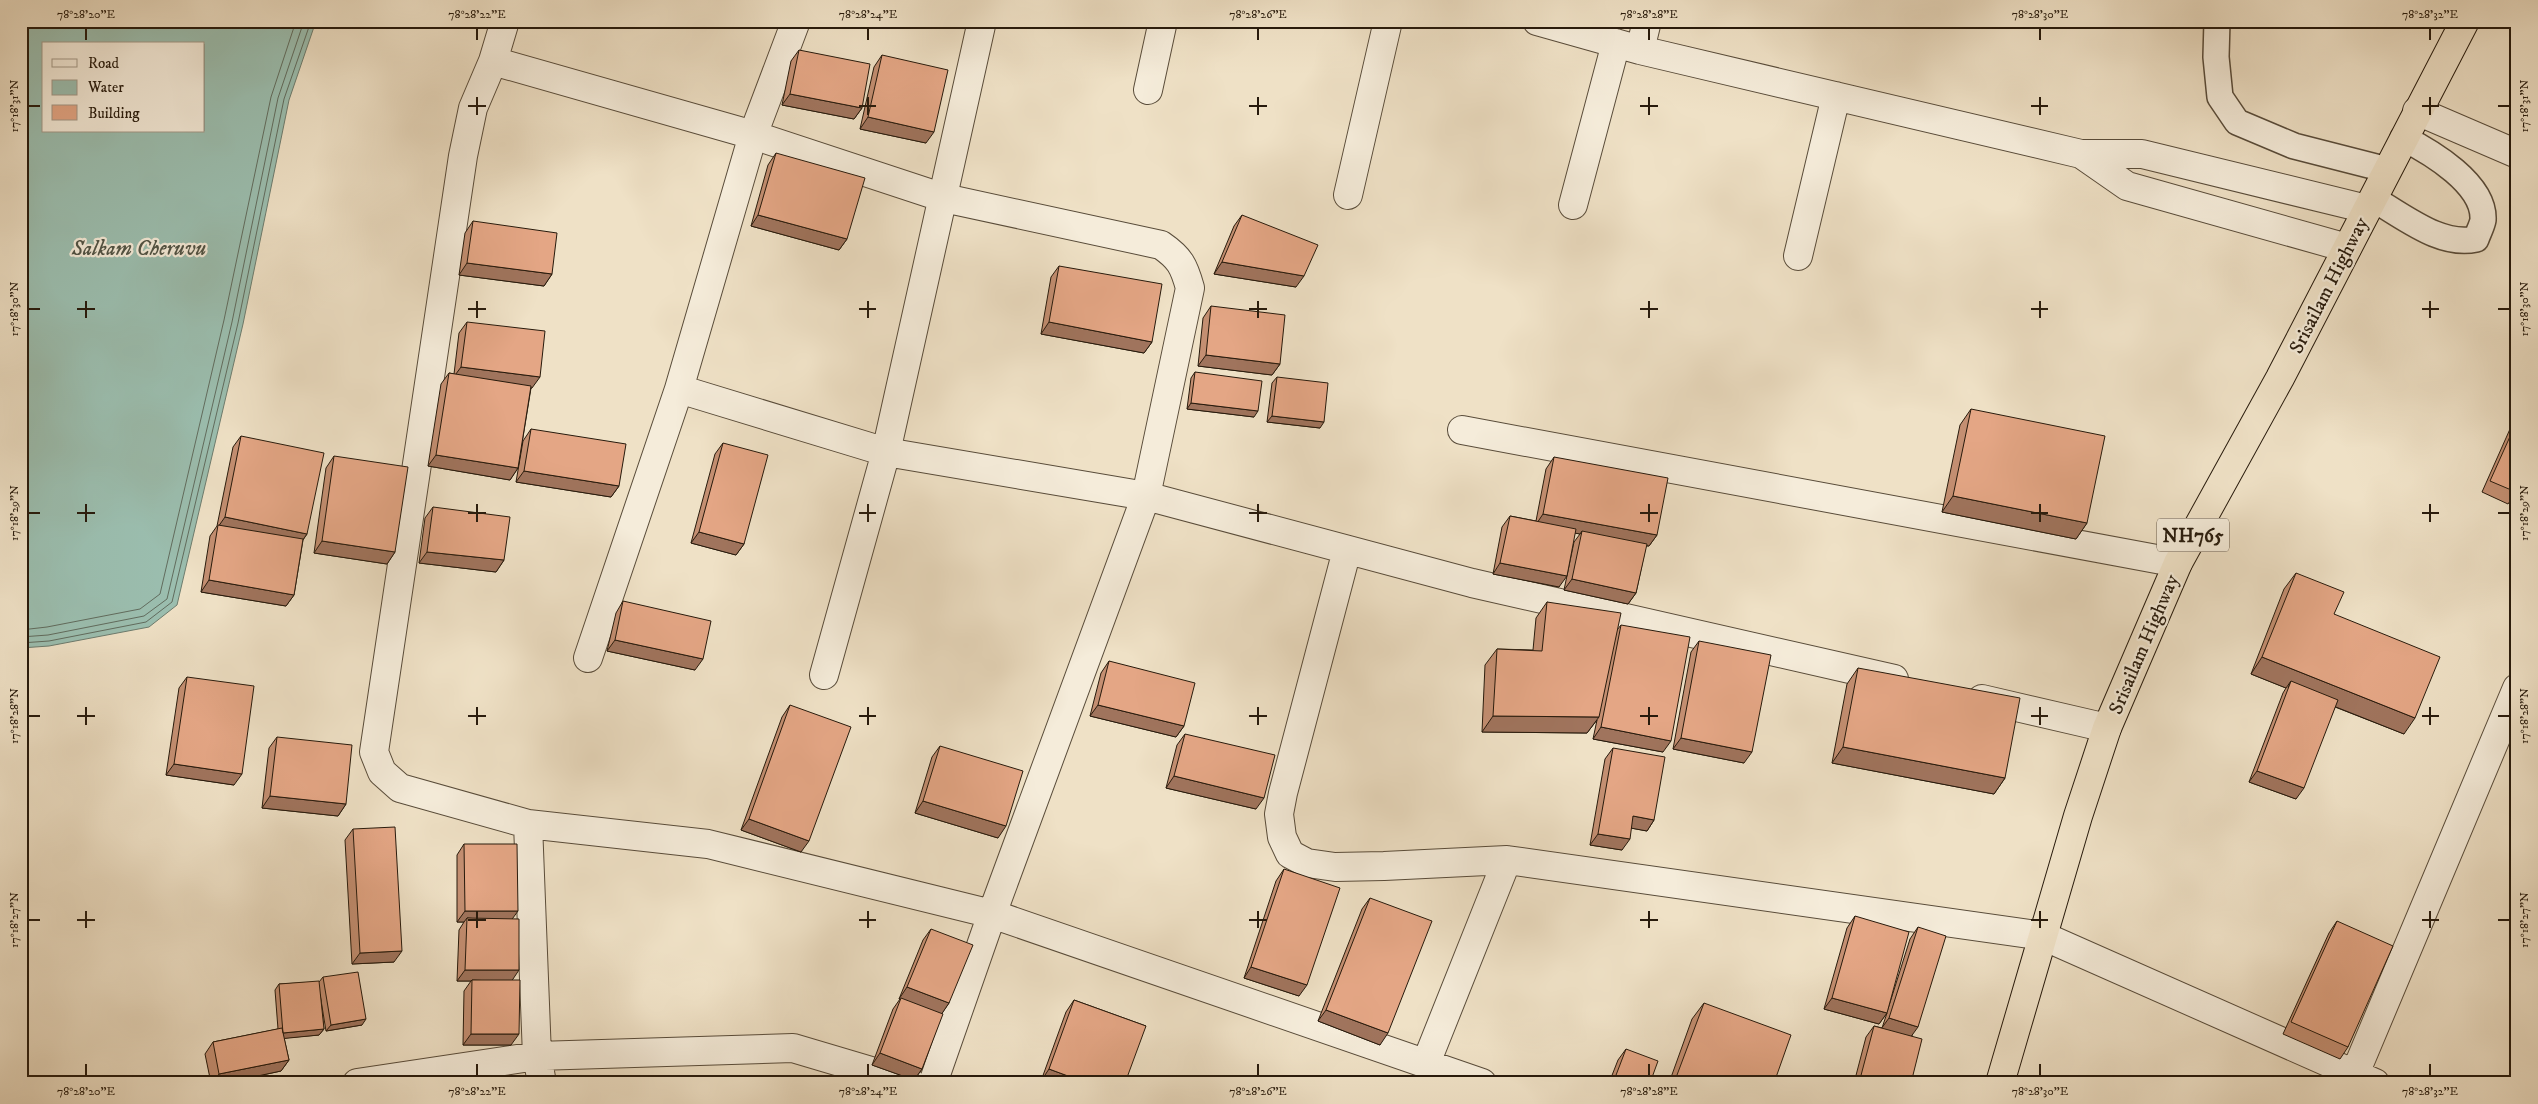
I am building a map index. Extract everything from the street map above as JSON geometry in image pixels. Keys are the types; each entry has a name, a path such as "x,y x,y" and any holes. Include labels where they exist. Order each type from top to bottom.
{"highway":[{"name":"Srisailam Highway","path":"2000,1083 2107,728 2178,563 2280,378 2388,170 2458,23"}],"street":[{"path":"505,21 493,62 474,108 463,156 374,752 382,772 400,788 528,824 708,844 992,914 1482,1083"},
{"path":"588,658 679,389 753,135 796,21"},
{"path":"824,675 886,452 982,21"},
{"path":"1148,90 1163,21"},
{"path":"1348,195 1388,21"},
{"path":"1537,21 1628,46 2081,154 2142,154 2370,204"},
{"path":"1573,205 1628,46 1647,21"},
{"path":"493,62 753,135 944,198 1161,245 1178,256 1190,288 1146,496 992,914 933,1083"},
{"path":"1798,256 1836,96"},
{"path":"2417,111 2517,154"},
{"path":"2081,154 2127,186 2347,248"},
{"path":"679,389 886,452 1146,496 1472,584 1915,684"},
{"path":"1462,430 2178,563"},
{"path":"1347,550 1279,814 1282,837 1290,854 1307,863 1335,867 1507,860 2043,936 2360,1080 2517,688"},
{"path":"1953,693 2107,728"},
{"path":"528,824 537,1056 542,1083"},
{"path":"1426,1063 1507,860"},
{"path":"357,1083 537,1056 794,1048 911,1083"}],"lane":[{"path":"2217,21 2216,57 2220,97 2237,122 2294,146 2388,170"},
{"path":"2370,204 2441,236 2463,242 2476,239 2483,220 2478,198 2470,186 2422,148 2403,138"}],"water":[{"name":"Salkam Cheruvu","path":"21,21 316,21 289,100 243,324 177,605 149,627 49,646 21,648"}],"building":[{"path":"799,50 870,64 862,108 790,94"},
{"path":"882,55 948,70 934,132 868,117"},
{"path":"776,153 865,178 847,239 758,215"},
{"path":"1242,215 1318,245 1304,276 1222,262"},
{"path":"473,221 557,233 552,274 467,263"},
{"path":"1059,266 1162,284 1152,342 1049,322"},
{"path":"1211,306 1285,315 1280,364 1206,355"},
{"path":"467,322 545,331 540,377 461,367"},
{"path":"1195,372 1262,381 1258,411 1191,403"},
{"path":"449,373 531,386 518,468 436,455"},
{"path":"1277,377 1328,383 1324,422 1272,416"},
{"path":"1971,409 2105,436 2087,523 1953,496"},
{"path":"2517,421 2517,491 2516,492 2490,481"},
{"path":"531,429 626,444 619,486 524,471"},
{"path":"241,436 324,453 307,534 225,517"},
{"path":"723,443 768,455 744,544 699,532"},
{"path":"334,456 408,467 395,552 322,541"},
{"path":"1554,457 1668,478 1657,535 1543,514"},
{"path":"433,507 510,517 504,560 427,552"},
{"path":"1510,516 1576,529 1567,576 1500,563"},
{"path":"218,525 303,539 294,595 209,580"},
{"path":"1582,531 1647,544 1636,593 1572,579"},
{"path":"2296,573 2344,592 2334,614 2440,657 2415,718 2262,657"},
{"path":"623,601 711,621 703,659 615,640"},
{"path":"1547,602 1621,613 1599,717 1493,716 1497,649 1542,651"},
{"path":"1621,625 1690,637 1671,741 1601,727"},
{"path":"1699,641 1771,655 1752,752 1681,738"},
{"path":"1109,661 1195,683 1184,726 1098,705"},
{"path":"1858,668 2020,698 2005,778 1843,747"},
{"path":"187,677 254,686 242,774 174,764"},
{"path":"2291,681 2338,700 2304,788 2257,771"},
{"path":"790,705 851,727 809,841 749,819"},
{"path":"1185,734 1275,755 1264,798 1174,776"},
{"path":"277,737 352,745 346,804 270,796"},
{"path":"940,746 1023,771 1006,826 923,801"},
{"path":"1613,748 1665,757 1654,820 1633,816 1630,839 1598,834"},
{"path":"395,827 402,951 360,953 353,829"},
{"path":"464,844 517,844 518,911 465,911"},
{"path":"1284,869 1340,888 1307,985 1251,967"},
{"path":"1370,898 1432,921 1388,1033 1326,1010"},
{"path":"1855,916 1909,932 1887,1013 1832,998"},
{"path":"467,918 519,919 519,970 465,970"},
{"path":"2337,921 2393,946 2348,1047 2291,1022"},
{"path":"1918,927 1946,936 1918,1027 1889,1018"},
{"path":"931,929 973,945 949,1003 907,987"},
{"path":"358,972 366,1019 331,1025 323,977"},
{"path":"472,980 520,980 519,1034 471,1034"},
{"path":"319,981 324,1029 283,1033 279,984"},
{"path":"901,998 943,1014 922,1069 880,1053"},
{"path":"1074,1000 1146,1026 1125,1083 1087,1083 1049,1069"},
{"path":"1704,1003 1791,1035 1774,1083 1674,1083"},
{"path":"1874,1026 1922,1039 1911,1083 1859,1083"},
{"path":"282,1028 289,1060 219,1074 213,1042"},
{"path":"1626,1049 1658,1061 1650,1083 1613,1083"}]}
